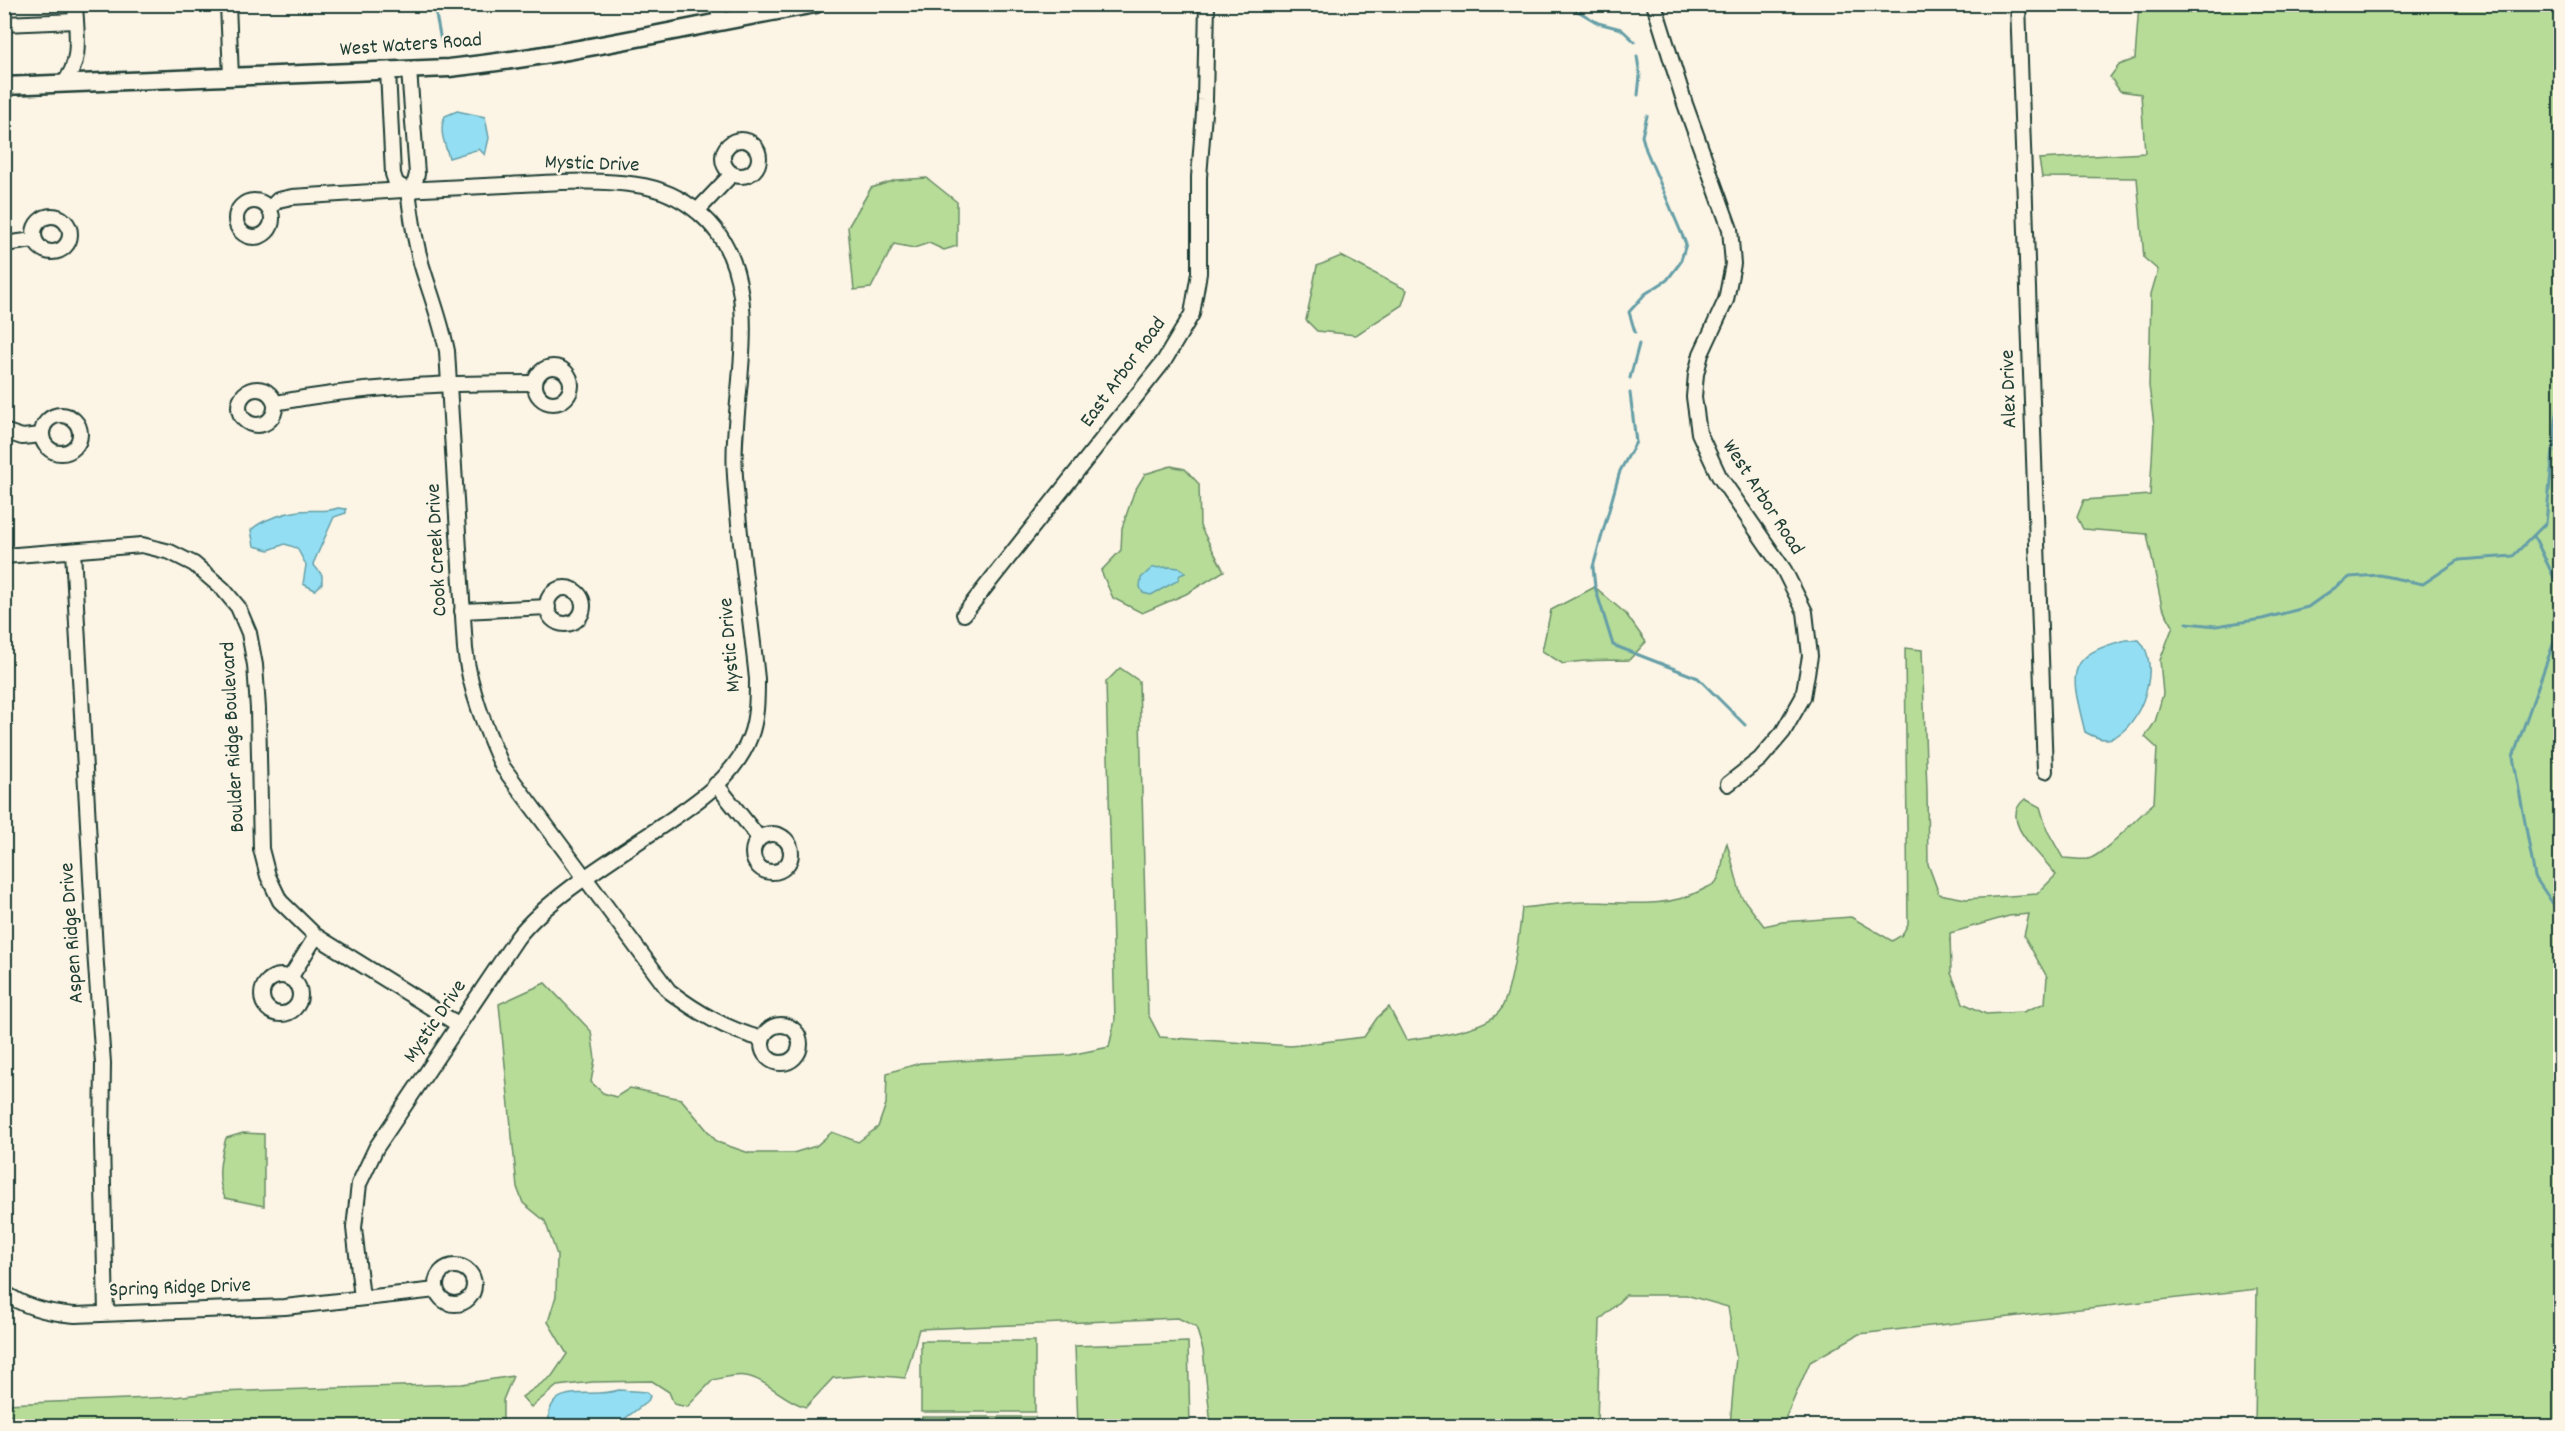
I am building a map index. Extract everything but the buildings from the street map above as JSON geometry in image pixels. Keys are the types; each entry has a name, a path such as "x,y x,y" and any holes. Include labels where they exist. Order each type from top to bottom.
{"street":[{"path":"63,84 71,75 77,56 75,4"},
{"path":"228,4 231,76"},
{"path":"718,4 720,22"},
{"name":"West Waters Road","path":"4,86 409,70 501,62 816,4"},
{"name":"East Arbor Road","path":"964,614 1164,361 1192,314 1199,273 1198,177 1205,100 1207,4"},
{"name":"West Arbor Road","path":"1654,4 1685,104 1730,230 1733,264 1726,300 1701,354 1696,374 1694,397 1699,433 1719,476 1785,570 1805,612 1809,645 1810,656 1803,697 1783,732 1760,759 1728,784"},
{"name":"Alex Drive","path":"2018,4 2045,771"},
{"path":"4,24 76,21"},
{"path":"77,56 83,70 95,82"},
{"name":"Cook Creek Drive","path":"409,70 417,174 415,182 408,191 412,226 425,278 441,321 447,351 462,611 468,673 484,726 502,766 669,991 700,1014 736,1032 762,1039"},
{"name":"Cook Creek Drive","path":"388,71 393,174 396,183 408,191"},
{"path":"697,211 732,174"},
{"name":"Mystic Drive","path":"268,209 278,200 292,197 566,182 628,184 660,190 686,202 710,222 721,238 741,288 743,316 735,473 757,679 756,712 750,737 740,756 701,799 540,913 519,934 376,1148 359,1184 354,1228 362,1298"},
{"path":"4,244 34,240"},
{"path":"275,403 363,388 448,383 535,383"},
{"path":"4,431 22,437 42,435"},
{"name":"Boulder Ridge Boulevard","path":"4,556 142,545 171,552 194,564 223,589 238,607 249,633 255,664 261,849 268,876 280,901 316,936 459,1025"},
{"name":"Aspen Ridge Drive","path":"73,551 103,1063 102,1142 106,1313"},
{"path":"462,611 548,607"},
{"path":"716,784 759,838"},
{"path":"290,978 316,936"},
{"name":"Spring Ridge Drive","path":"4,1292 12,1298 50,1313 75,1315 285,1306 436,1290"}],"green space":[{"path":"2139,5 2560,5 2560,1426 2255,1426 2257,1289 1859,1334 1810,1362 1782,1426 1730,1426 1736,1356 1728,1307 1686,1295 1626,1295 1600,1320 1597,1426 1211,1426 1203,1350 1196,1327 1178,1318 919,1329 905,1378 871,1375 833,1378 806,1407 761,1381 742,1376 713,1380 687,1407 674,1404 669,1392 652,1381 593,1382 557,1386 531,1407 522,1397 552,1376 567,1354 548,1322 556,1296 557,1255 545,1221 523,1203 517,1187 499,1004 545,983 591,1031 595,1059 591,1082 603,1093 616,1097 630,1088 681,1099 717,1142 749,1153 793,1153 816,1146 832,1132 858,1142 878,1127 886,1104 887,1073 920,1063 1070,1055 1109,1047 1115,1020 1106,682 1120,668 1139,681 1148,1014 1160,1037 1291,1046 1364,1037 1377,1018 1389,1007 1406,1040 1442,1035 1481,1024 1499,1012 1507,993 1522,908 1583,902 1660,902 1687,897 1716,882 1721,872 1727,843 1741,896 1764,926 1782,922 1851,917 1892,941 1902,935 1908,924 1905,648 1922,650 1928,864 1939,894 1966,899 2037,894 2056,875 2019,828 2016,817 2018,808 2025,799 2040,807 2047,830 2063,858 2088,859 2103,851 2154,803 2157,748 2145,737 2155,722 2163,694 2160,660 2173,626 2162,607 2147,534 2083,529 2077,517 2084,500 2150,495 2154,425 2149,386 2151,294 2158,270 2144,258 2137,178 2042,177 2039,159 2145,153 2141,94 2120,91 2110,77 2119,65 2135,59","holes":["2029,914 2024,936 2047,977 2045,1003 2023,1012 1986,1014 1963,1003 1951,973 1950,933 2009,916"]},
{"path":"927,178 957,202 957,246 944,250 929,243 914,248 894,244 871,288 854,290 848,227 871,188 896,180"},
{"path":"1341,256 1407,290 1402,305 1356,335 1317,331 1306,320 1317,266"},
{"path":"1171,466 1185,469 1199,484 1200,526 1224,571 1186,594 1142,613 1113,598 1101,571 1121,550 1122,528 1134,492 1145,474"},
{"path":"1595,587 1626,614 1646,642 1629,660 1563,664 1542,651 1551,610"},
{"path":"243,1133 264,1134 264,1206 225,1198 222,1191 220,1169 226,1138"},
{"path":"921,1341 1035,1341 1035,1412 921,1412"},
{"path":"1188,1342 1190,1426 1078,1426 1075,1346"},
{"path":"513,1376 503,1400 503,1426 22,1426 5,1408 5,1404 175,1397 217,1392 462,1384"},
{"path":"922,1417 1035,1417 1035,1426 922,1426"}],"water":[{"path":"457,111 485,117 489,138 485,155 479,149 449,158 443,137 443,121 445,116"},
{"path":"346,509 346,513 334,517 313,564 322,575 322,584 315,590 303,584 306,565 297,548 285,544 269,550 254,546 251,530 267,520 293,512"},
{"path":"1152,568 1180,568 1185,573 1180,575 1177,581 1151,595 1143,593 1140,587 1141,578"},
{"path":"2126,640 2139,640 2146,651 2149,679 2145,694 2140,708 2122,732 2112,738 2098,738 2085,732 2077,697 2076,671 2090,653"},
{"path":"619,1390 647,1392 650,1396 648,1401 615,1426 549,1426 550,1411 554,1402 561,1397"}],"waterway":[{"path":"434,4 441,41"},
{"path":"1566,4 1598,23 1621,29 1635,42"},
{"path":"1637,56 1640,76 1638,95"},
{"path":"1635,332 1629,312 1645,294 1667,280 1680,263 1686,244 1646,150 1642,136 1647,116"},
{"path":"1630,378 1639,344"},
{"path":"1630,393 1636,442 1620,471 1593,567 1595,587 1613,645 1698,678 1745,725"},
{"path":"2187,623 2216,626 2262,619 2308,607 2350,577 2379,575 2423,584 2459,560 2513,556 2546,523 2560,394"},
{"path":"2534,536 2560,590"},
{"path":"2560,625 2513,757 2535,877 2560,914"}]}
